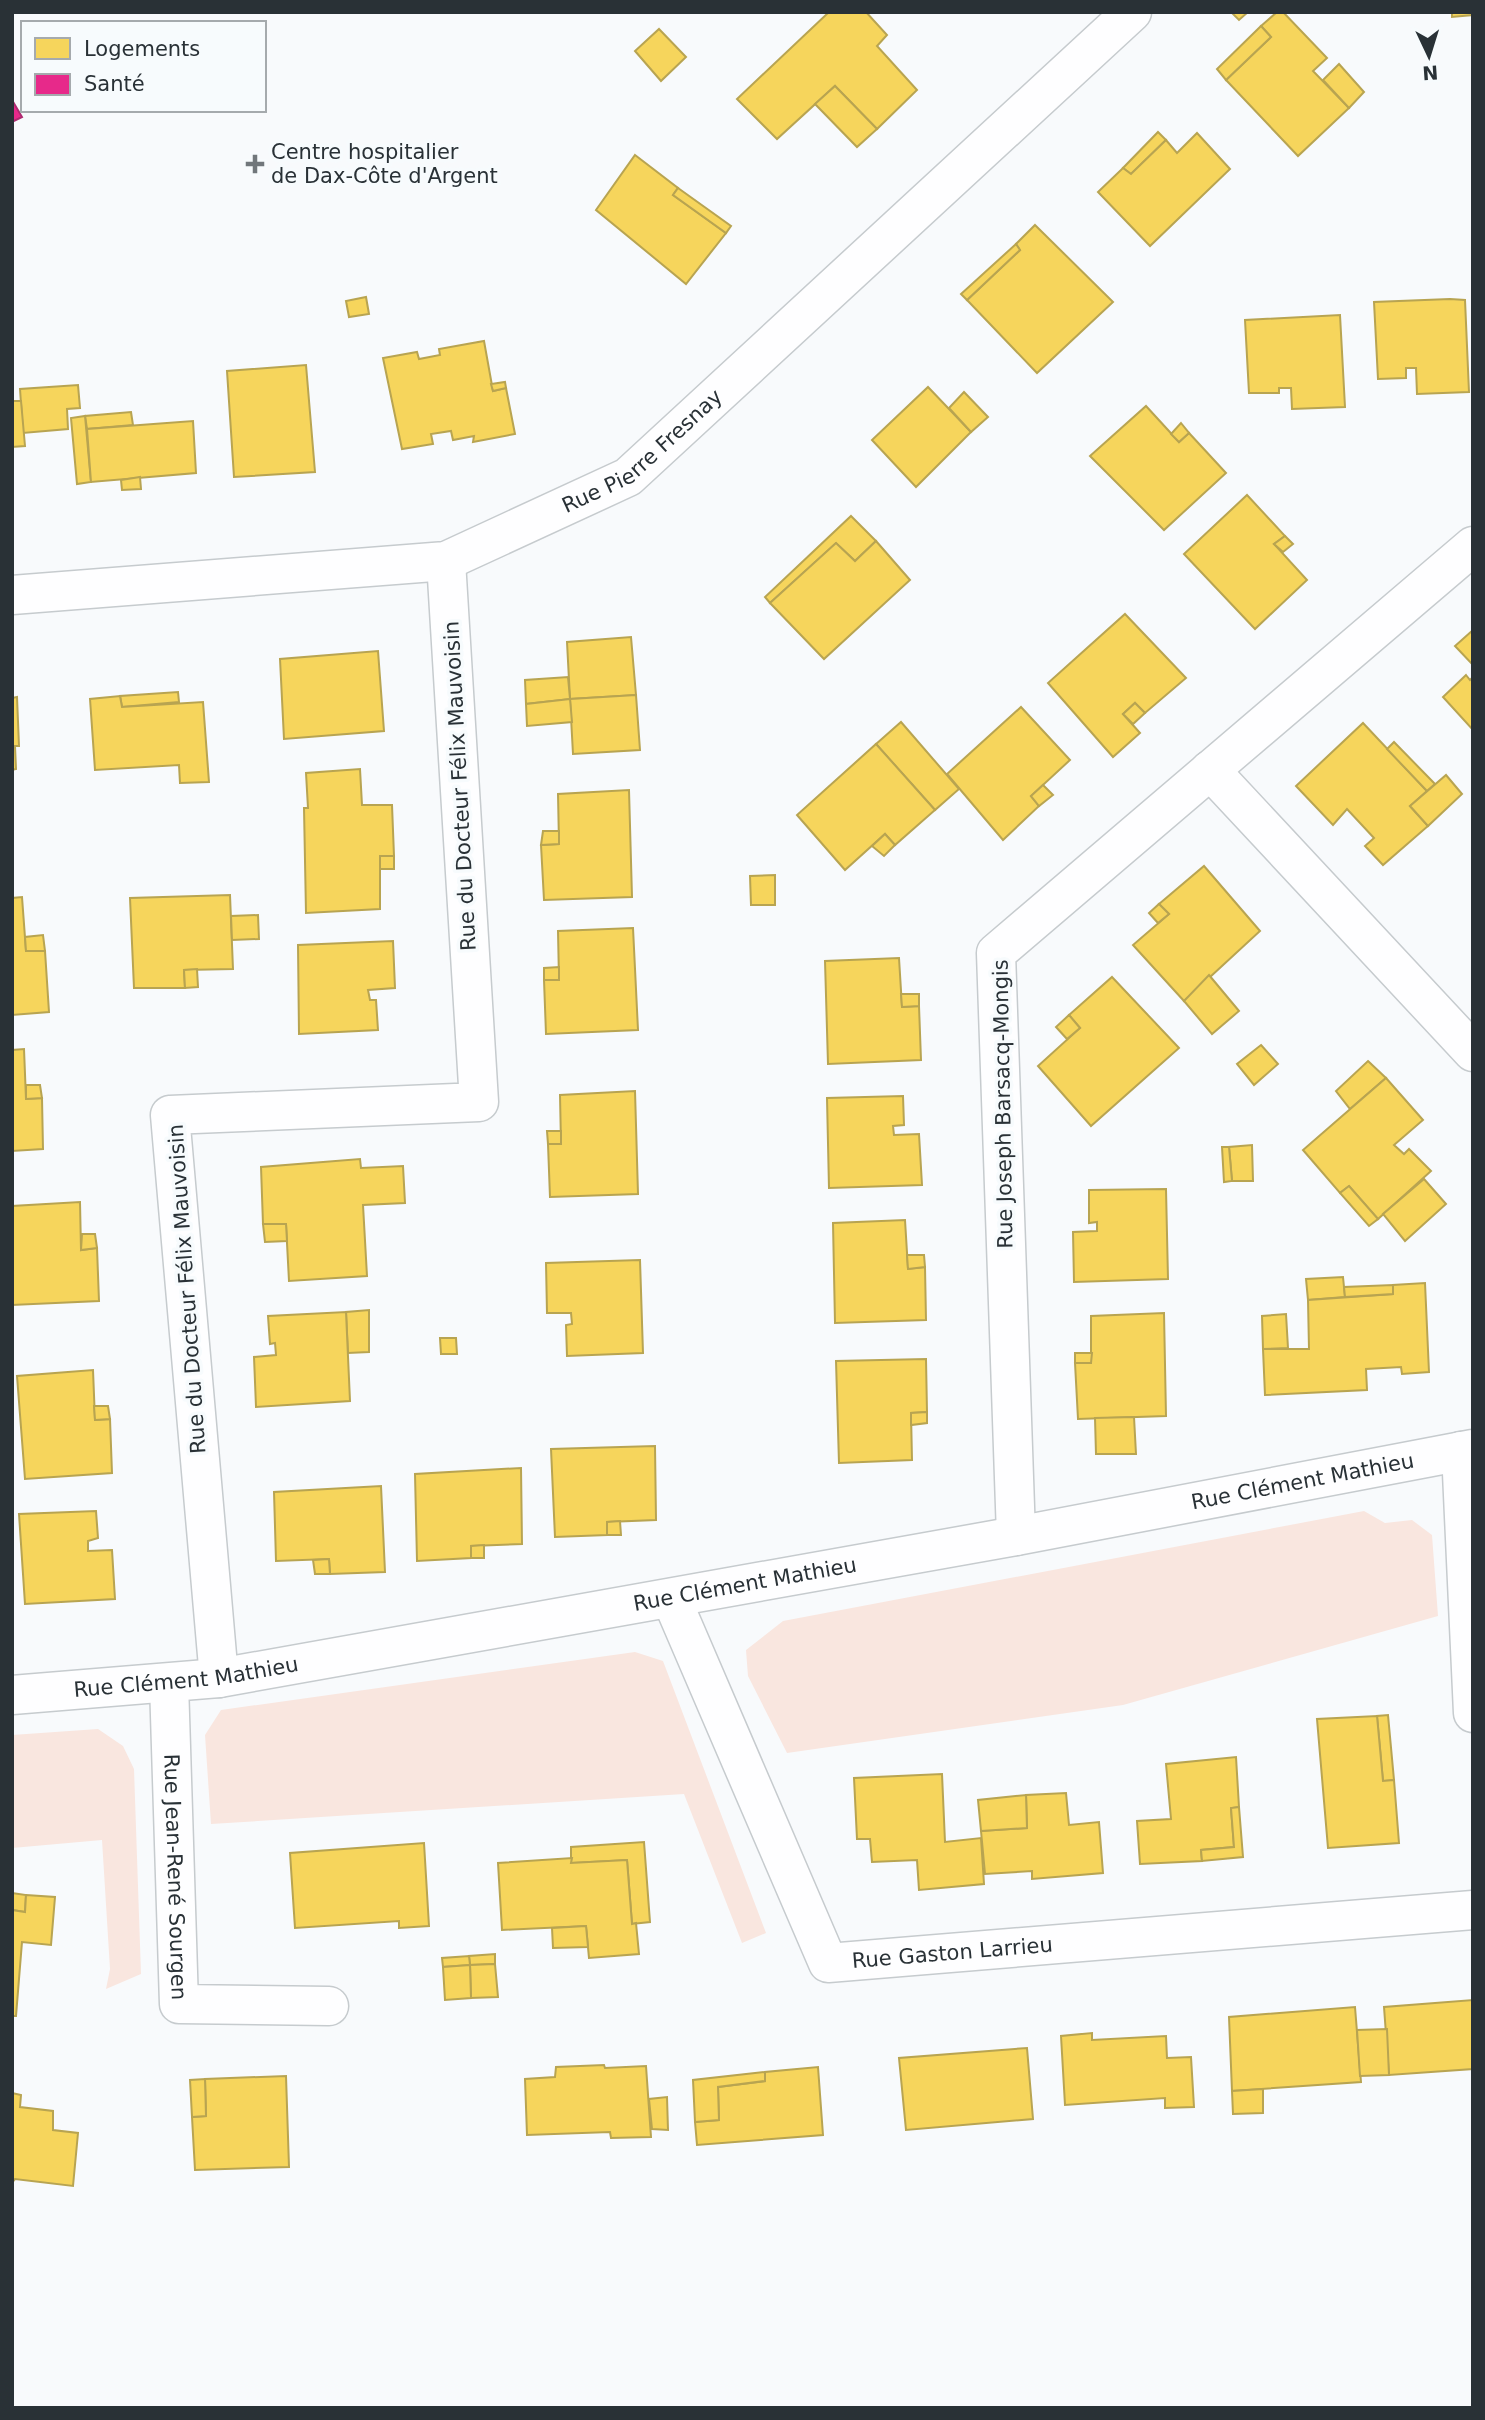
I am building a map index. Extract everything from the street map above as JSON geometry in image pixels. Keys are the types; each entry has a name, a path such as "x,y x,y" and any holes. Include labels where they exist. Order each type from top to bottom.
{"street":[{"name":"Rue Pierre Fresnay","path":"12,595 446,561 628,477 1132,12"},
{"name":"Rue Joseph Barsacq-Mongis","path":"1016,1536 996,953 1473,546"},
{"name":"Rue du Docteur Félix Mauvoisin","path":"219,1678 170,1115 479,1102 446,561"},
{"path":"1210,770 1473,1052"},
{"path":"1467,1450 1473,1713"},
{"name":"Rue Clément Mathieu","path":"12,1695 219,1678 1016,1536 1467,1450"},
{"name":"Rue Gaston Larrieu","path":"671,1598 828,1963 1473,1910"},
{"name":"Rue Jean-René Sourgen","path":"169,1683 179,2004 329,2006"}],"shaded area":[{"path":"1364,1511 1385,1523 1412,1520 1432,1535 1438,1616 1123,1705 787,1753 748,1676 746,1650 783,1621"},
{"path":"635,1652 663,1661 766,1933 742,1943 684,1794 211,1824 205,1735 221,1710"},
{"path":"98,1729 123,1746 134,1769 141,1974 106,1989 110,1969 102,1840 12,1848 12,1735"}],"building: Logements":[{"path":"829,12 866,12 887,35 877,46 917,90 877,129 835,86 777,139 737,99"},
{"path":"1231,12 1248,12 1239,20"},
{"path":"1277,12 1283,12 1327,58 1313,71 1349,108 1298,156 1226,80 1271,37 1261,26"},
{"path":"1452,12 1473,12 1473,15 1452,17"},
{"path":"1261,26 1271,37 1226,80 1217,69"},
{"path":"659,29 686,57 661,81 635,51"},
{"path":"1339,64 1364,92 1349,108 1323,80"},
{"path":"835,86 877,129 857,147 815,104"},
{"path":"1158,132 1166,140 1131,174 1123,168"},
{"path":"1197,133 1230,169 1150,246 1098,192 1123,168 1131,174 1166,140 1177,153"},
{"path":"635,155 678,188 673,195 726,233 686,284 596,210"},
{"path":"678,188 731,226 726,233 673,195"},
{"path":"1035,225 1113,302 1037,373 967,300 1020,250 1016,244"},
{"path":"1016,244 1020,250 967,300 961,294"},
{"path":"366,297 369,314 349,317 346,301"},
{"path":"1465,300 1469,392 1417,394 1416,368 1406,368 1406,378 1378,379 1374,302"},
{"path":"1340,315 1345,407 1292,409 1291,388 1279,388 1279,393 1249,393 1245,320"},
{"path":"484,341 493,391 506,388 515,434 473,442 474,436 453,440 451,431 431,434 433,444 402,449 383,358 417,352 419,359 440,355 439,349"},
{"path":"306,365 315,472 234,477 227,371"},
{"path":"505,382 506,388 493,391 491,384"},
{"path":"78,385 80,408 67,409 68,429 23,433 20,389"},
{"path":"928,387 971,432 916,487 872,440"},
{"path":"964,392 988,417 971,432 949,408"},
{"path":"12,401 21,401 25,446 12,447"},
{"path":"1146,406 1179,442 1189,433 1226,473 1164,530 1090,456"},
{"path":"131,412 133,425 87,429 85,416"},
{"path":"85,416 91,482 77,484 71,418"},
{"path":"193,421 196,473 91,482 87,429"},
{"path":"1181,423 1189,433 1179,442 1171,434"},
{"path":"140,477 141,489 122,490 121,480"},
{"path":"1247,495 1285,536 1274,544 1307,580 1255,629 1184,554"},
{"path":"851,516 876,541 855,561 836,543 770,603 765,597"},
{"path":"1285,536 1293,544 1283,552 1274,544"},
{"path":"876,541 910,580 824,659 770,603 836,543 855,561"},
{"path":"1125,614 1186,678 1145,713 1135,703 1123,714 1140,733 1113,757 1048,683"},
{"path":"1473,630 1473,665 1455,646"},
{"path":"631,637 636,695 570,699 567,642"},
{"path":"378,651 384,731 284,739 280,659"},
{"path":"1466,675 1470,680 1473,677 1473,730 1443,697"},
{"path":"568,677 570,699 526,704 525,680"},
{"path":"178,692 179,702 122,707 120,696"},
{"path":"636,695 640,750 573,754 570,699"},
{"path":"120,696 122,707 203,702 209,782 180,783 179,765 95,770 90,699"},
{"path":"17,697 19,746 15,746 16,769 12,770 12,698"},
{"path":"570,699 572,722 527,726 526,704"},
{"path":"1135,703 1145,713 1133,724 1123,714"},
{"path":"1021,707 1070,760 1031,796 1039,806 1003,840 947,774"},
{"path":"901,722 959,789 935,810 876,744"},
{"path":"1363,723 1427,791 1410,806 1428,826 1383,865 1365,846 1374,838 1347,809 1333,825 1296,786"},
{"path":"1394,742 1435,784 1427,791 1387,749"},
{"path":"876,744 935,810 895,845 885,834 845,870 797,815"},
{"path":"360,769 362,805 392,805 394,856 380,856 380,909 306,913 306,773"},
{"path":"1446,775 1462,794 1428,826 1410,806"},
{"path":"1043,785 1053,795 1039,806 1031,796"},
{"path":"629,790 632,897 544,900 541,845 559,844 558,794"},
{"path":"543,831 559,831 559,844 541,845"},
{"path":"885,834 895,845 884,856 872,846"},
{"path":"380,856 394,856 394,869 380,869"},
{"path":"1204,866 1260,931 1184,1001 1133,945 1169,914 1159,904"},
{"path":"775,875 775,905 751,905 750,876"},
{"path":"230,895 233,969 184,970 185,988 134,988 130,898"},
{"path":"22,897 26,951 45,951 49,1012 12,1015 12,898"},
{"path":"1159,904 1169,914 1158,923 1149,913"},
{"path":"258,915 259,939 232,940 231,916"},
{"path":"633,928 638,1030 546,1034 544,980 559,980 558,931"},
{"path":"43,935 45,951 26,951 25,937"},
{"path":"393,941 395,988 368,990 370,1000 376,1000 378,1030 299,1034 298,945"},
{"path":"899,958 902,1007 919,1006 921,1060 828,1064 825,961"},
{"path":"559,967 559,980 544,980 544,968"},
{"path":"197,969 198,987 185,988 184,970"},
{"path":"1209,975 1239,1011 1212,1034 1184,1001"},
{"path":"1112,977 1179,1048 1091,1126 1038,1066 1080,1028 1069,1015"},
{"path":"901,994 919,994 919,1006 902,1007"},
{"path":"1069,1015 1080,1028 1067,1039 1056,1027"},
{"path":"1261,1045 1278,1064 1254,1085 1237,1064"},
{"path":"24,1049 26,1099 42,1098 43,1149 12,1151 12,1050"},
{"path":"1368,1061 1386,1078 1350,1109 1336,1091"},
{"path":"1386,1078 1423,1120 1394,1145 1404,1154 1409,1149 1431,1171 1378,1219 1349,1186 1340,1193 1303,1150"},
{"path":"26,1085 40,1085 42,1098 26,1099"},
{"path":"635,1091 638,1194 550,1197 548,1144 561,1144 560,1095"},
{"path":"903,1096 904,1125 893,1126 894,1135 919,1134 922,1185 829,1188 827,1098"},
{"path":"547,1131 561,1131 561,1144 548,1144"},
{"path":"1252,1145 1253,1181 1232,1181 1229,1147"},
{"path":"1222,1147 1229,1147 1232,1181 1224,1182"},
{"path":"360,1159 361,1168 403,1166 405,1203 363,1205 367,1276 289,1281 286,1224 263,1224 261,1167"},
{"path":"1424,1179 1446,1204 1405,1241 1383,1214"},
{"path":"1349,1186 1378,1219 1369,1226 1340,1193"},
{"path":"1166,1189 1168,1279 1074,1282 1073,1232 1097,1231 1097,1222 1089,1223 1089,1190"},
{"path":"80,1202 81,1250 97,1248 99,1301 12,1305 12,1206"},
{"path":"905,1220 908,1269 925,1267 926,1320 835,1323 833,1223"},
{"path":"263,1224 286,1224 287,1241 265,1242"},
{"path":"82,1234 95,1234 97,1248 81,1250"},
{"path":"907,1255 924,1255 925,1267 908,1269"},
{"path":"640,1260 643,1353 567,1356 566,1325 572,1324 571,1313 547,1313 546,1263"},
{"path":"1343,1277 1345,1297 1308,1300 1306,1279"},
{"path":"1425,1283 1429,1372 1402,1374 1401,1367 1366,1369 1367,1390 1265,1395 1263,1349 1309,1349 1308,1300 1393,1294 1393,1285"},
{"path":"1393,1285 1393,1294 1345,1297 1344,1287"},
{"path":"369,1310 369,1352 348,1353 346,1312"},
{"path":"346,1312 350,1401 256,1407 254,1357 276,1355 275,1343 270,1344 268,1316"},
{"path":"1164,1313 1166,1416 1078,1419 1075,1363 1091,1363 1091,1316"},
{"path":"1286,1314 1288,1348 1263,1349 1262,1316"},
{"path":"440,1338 456,1338 457,1354 441,1354"},
{"path":"1075,1353 1092,1353 1091,1363 1075,1363"},
{"path":"926,1359 927,1412 911,1413 912,1460 839,1463 836,1361"},
{"path":"93,1370 95,1420 110,1419 112,1473 25,1479 17,1376"},
{"path":"94,1406 108,1406 110,1419 95,1420"},
{"path":"927,1412 927,1423 911,1425 911,1413"},
{"path":"1134,1417 1136,1454 1096,1454 1095,1418"},
{"path":"655,1446 656,1520 607,1522 607,1535 555,1537 551,1449"},
{"path":"521,1468 522,1544 471,1546 471,1558 417,1561 415,1474"},
{"path":"381,1486 385,1572 330,1574 329,1559 276,1561 274,1492"},
{"path":"96,1511 98,1538 88,1541 88,1551 112,1550 115,1599 25,1604 19,1514"},
{"path":"620,1521 621,1535 607,1535 607,1522"},
{"path":"484,1545 484,1558 471,1558 471,1546"},
{"path":"329,1559 330,1574 315,1574 313,1560"},
{"path":"1388,1715 1394,1780 1383,1781 1377,1716"},
{"path":"1377,1716 1383,1781 1394,1780 1399,1843 1328,1848 1317,1719"},
{"path":"1236,1757 1239,1807 1231,1808 1234,1847 1201,1850 1202,1861 1140,1864 1137,1821 1171,1819 1166,1764"},
{"path":"942,1774 945,1842 981,1838 984,1884 919,1890 917,1860 872,1862 870,1839 857,1839 854,1778"},
{"path":"1066,1793 1069,1825 1099,1822 1103,1873 1032,1879 1032,1871 985,1874 981,1831 1027,1828 1026,1795"},
{"path":"1026,1795 1027,1828 981,1831 978,1800"},
{"path":"1239,1807 1243,1857 1202,1861 1201,1850 1234,1847 1231,1808"},
{"path":"644,1842 650,1922 632,1924 627,1860 571,1863 571,1847"},
{"path":"424,1843 429,1926 399,1928 399,1921 295,1928 290,1853"},
{"path":"572,1858 571,1863 627,1860 632,1924 636,1923 639,1954 589,1958 586,1926 502,1930 498,1863"},
{"path":"12,1893 26,1895 25,1912 12,1910"},
{"path":"26,1895 55,1897 51,1945 22,1942 16,2016 12,2016 12,1910 25,1912"},
{"path":"586,1926 588,1947 553,1948 552,1928"},
{"path":"495,1954 495,1964 470,1965 469,1956"},
{"path":"469,1956 470,1965 443,1967 442,1958"},
{"path":"495,1964 498,1997 471,1998 470,1965"},
{"path":"470,1965 471,1998 445,2000 443,1967"},
{"path":"1473,2000 1473,2069 1389,2075 1384,2007"},
{"path":"1355,2007 1361,2082 1232,2091 1229,2017"},
{"path":"1387,2029 1389,2075 1360,2076 1357,2030"},
{"path":"1092,2033 1092,2040 1166,2036 1167,2058 1191,2057 1194,2107 1165,2108 1165,2098 1065,2105 1061,2036"},
{"path":"1027,2048 1033,2119 906,2130 899,2058"},
{"path":"604,2065 605,2068 646,2066 651,2137 611,2138 610,2132 527,2135 525,2079 555,2077 556,2067"},
{"path":"818,2067 823,2135 697,2145 695,2122 719,2120 718,2087 765,2081 765,2072"},
{"path":"765,2072 765,2081 718,2087 719,2120 695,2122 693,2080"},
{"path":"286,2076 289,2167 195,2170 192,2117 206,2116 205,2079"},
{"path":"205,2079 206,2116 192,2117 190,2080"},
{"path":"1263,2089 1263,2113 1233,2114 1232,2091"},
{"path":"12,2093 21,2095 20,2107 53,2111 53,2130 78,2133 73,2186 15,2179 12,2183"},
{"path":"667,2097 668,2130 652,2129 649,2099"}],"building: Santé":[{"path":"12,100 22,117 12,122"}],"place":[{"name":"Centre hospitalier de Dax-Côte d'Argent","path":"255,164"}]}
